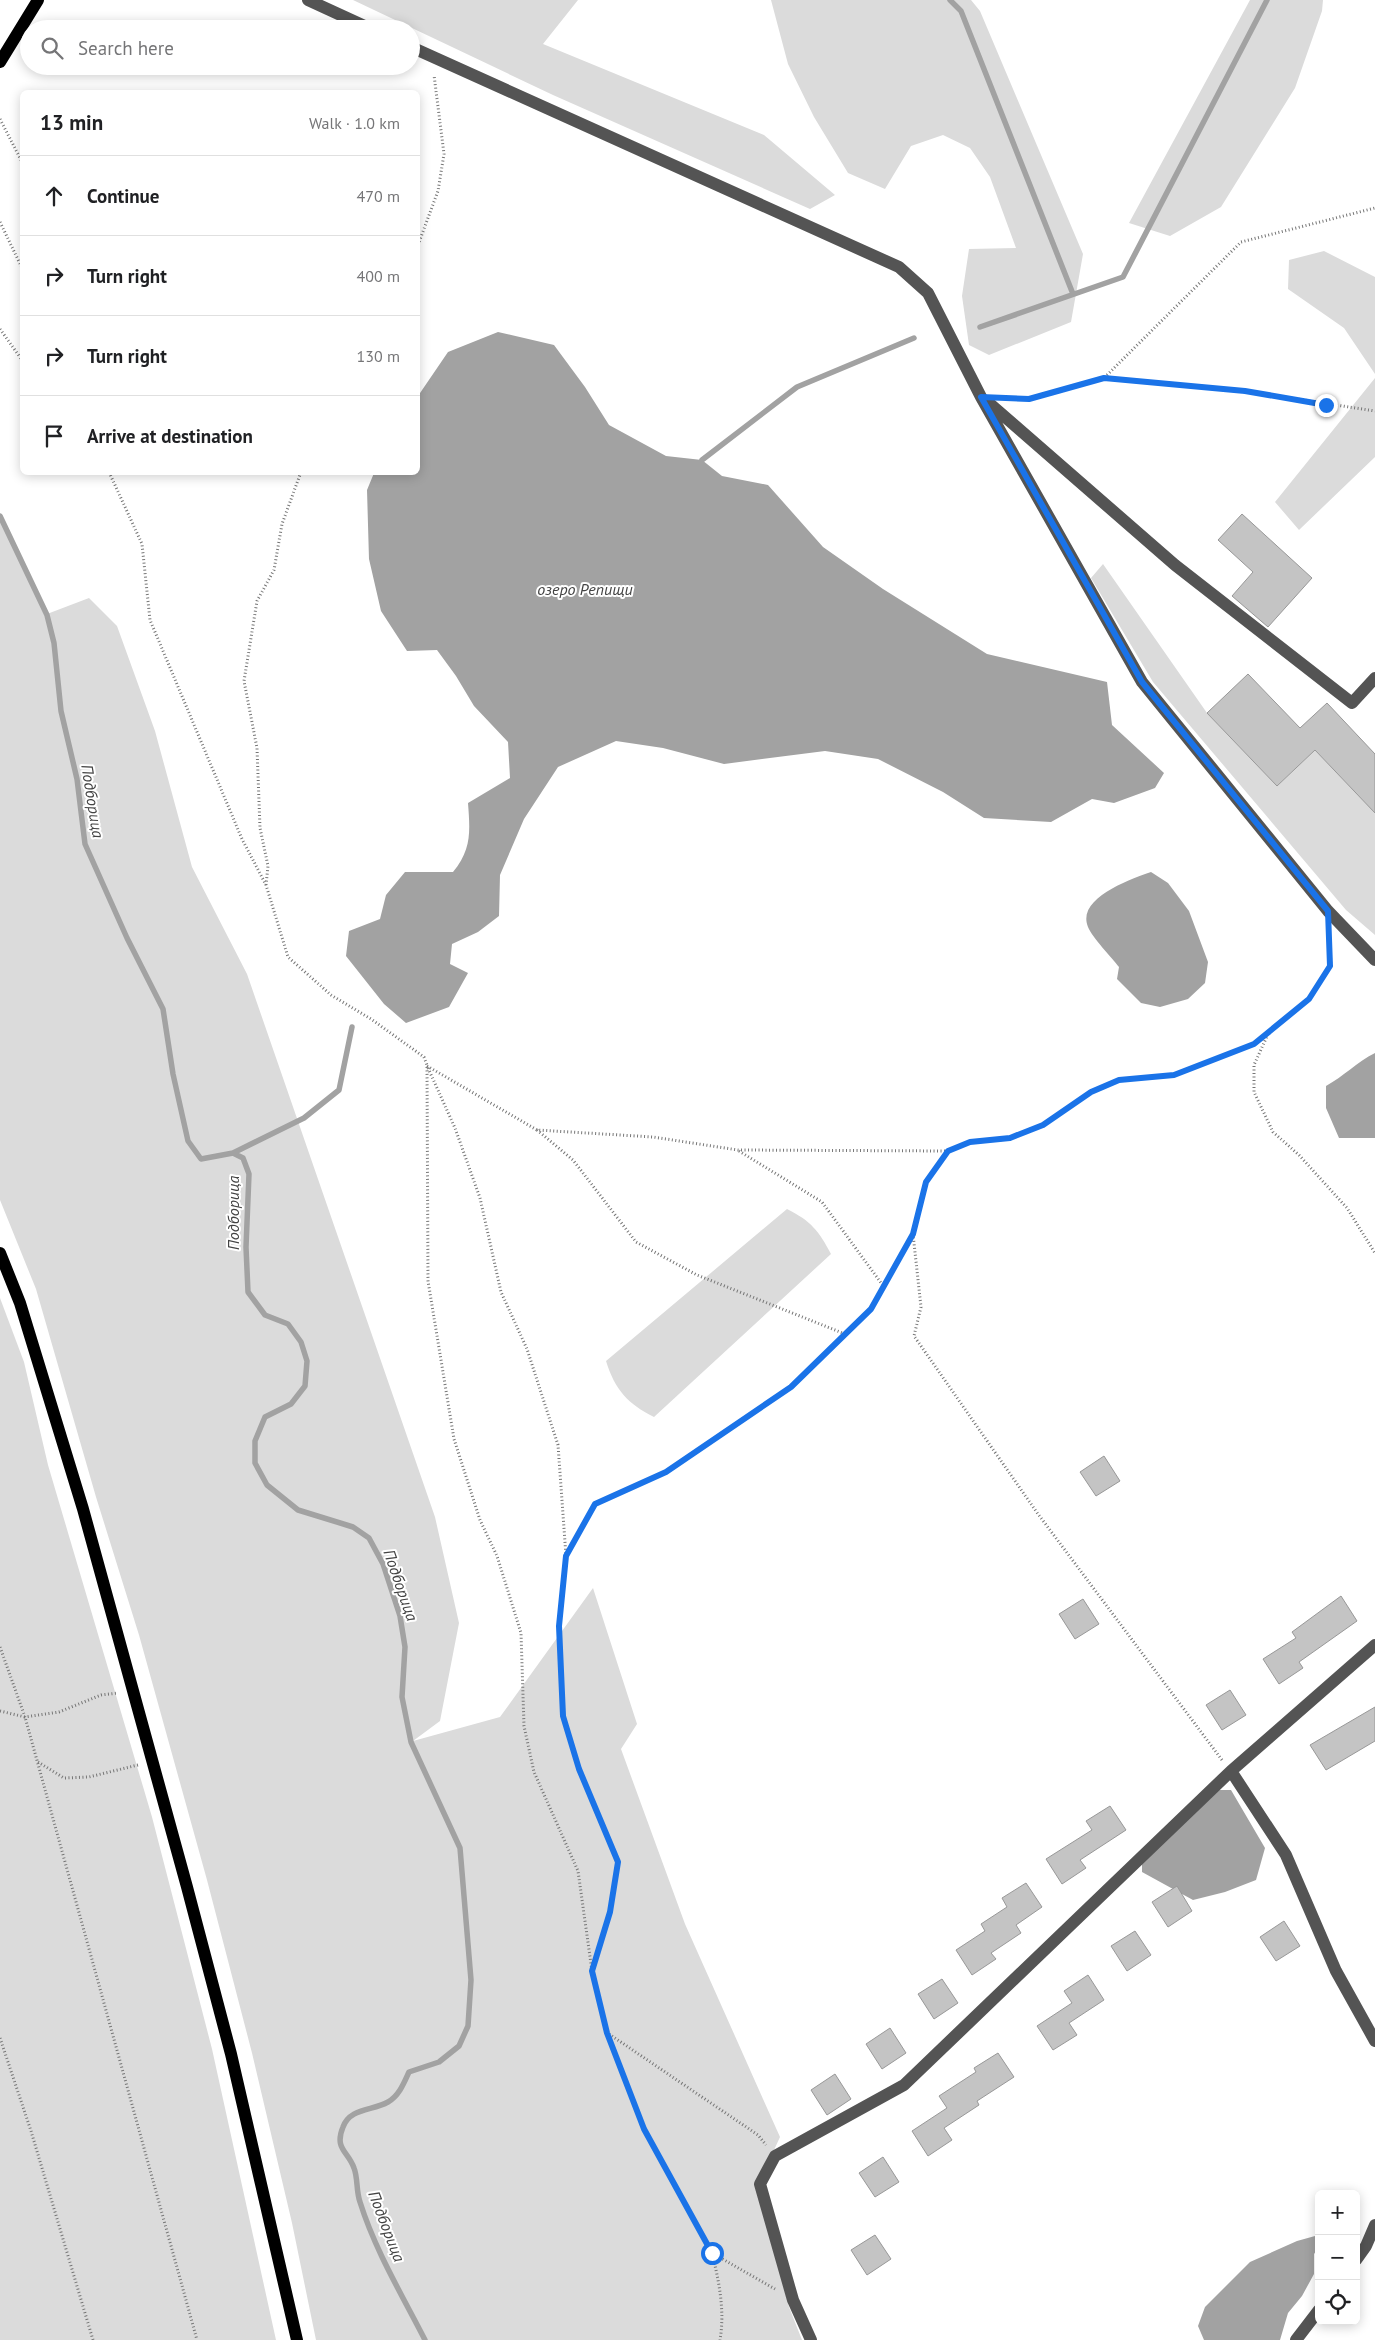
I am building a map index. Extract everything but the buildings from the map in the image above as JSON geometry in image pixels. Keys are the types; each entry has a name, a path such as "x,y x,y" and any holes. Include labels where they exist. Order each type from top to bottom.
{"main road":[{"path":"26,20 38,0"},
{"path":"0,62 20,29"},
{"path":"0,1253 20,1303 83,1509 134,1692 231,2054 296,2340"}],"street":[{"path":"308,0 351,20"},
{"path":"420,51 899,267 928,293 981,397 1142,682 1328,911 1375,960"},
{"path":"981,397 1175,565 1352,703 1375,678"},
{"path":"811,2340 793,2300 760,2184 775,2156 904,2085 1231,1771 1375,1645"},
{"path":"1231,1771 1286,1855 1336,1971 1375,2042"},
{"path":"1360,2254 1375,2226"},
{"path":"1296,2340 1315,2315"}],"path":[{"path":"420,240 438,191 444,154 432,57"},
{"path":"0,119 20,158"},
{"path":"1104,378 1241,242 1375,208"},
{"path":"0,222 20,264"},
{"path":"0,329 20,357"},
{"path":"981,397 1029,399 1104,378 1245,391 1375,411"},
{"path":"111,475 142,544 150,620 242,839 266,885 288,957 331,996 371,1019 424,1056 455,1128 480,1198 501,1292 528,1349 558,1445 566,1556 559,1626 563,1716 579,1769 618,1862 610,1912 592,1971"},
{"path":"266,885 268,866 260,828 257,748 244,681 257,601 274,570 282,524 300,475"},
{"path":"537,1130 653,1137 738,1150 948,1151 970,1142 1010,1138 1043,1125 1091,1092 1119,1080 1174,1075 1254,1044 1309,999 1330,966 1328,911"},
{"path":"1269,1032 1254,1065 1254,1092 1273,1132 1299,1155 1347,1208 1375,1253"},
{"path":"427,1066 537,1130 573,1160 636,1242 697,1276 845,1334"},
{"path":"427,1066 428,1281 454,1439 480,1520 497,1556 521,1632 524,1726 534,1772 578,1871 592,1971 607,2033 644,2129 712,2253 719,2279 723,2324 720,2340"},
{"path":"738,1150 822,1202 884,1286"},
{"path":"566,1556 595,1504 666,1472 791,1387 871,1309 913,1234 926,1182 948,1151"},
{"path":"913,1234 921,1307 914,1336 1038,1514 1231,1771"},
{"path":"0,1647 25,1717 197,2340"},
{"path":"0,1712 25,1717 59,1712 101,1695 134,1692"},
{"path":"37,1761 64,1778 89,1777 152,1760"},
{"path":"607,2033 758,2136 775,2156"},
{"path":"0,2038 37,2150 92,2340"},
{"path":"712,2253 793,2300"}],"shaded area":[{"path":"353,0 578,0 543,44 764,135 835,195 810,209 553,95 420,32 420,20 395,20"},
{"path":"771,0 971,0 980,11 1083,254 1071,322 989,355 969,345 962,296 969,249 1016,248 990,177 970,148 943,135 911,146 885,189 848,173 814,117 788,64"},
{"path":"1250,0 1323,0 1322,11 1295,88 1221,207 1170,236 1129,223"},
{"path":"1324,251 1375,277 1375,374 1344,328 1288,289 1289,260"},
{"path":"1375,378 1375,457 1299,530 1275,502"},
{"path":"0,516 47,614 89,598 117,626 155,731 192,867 247,974 435,1517 459,1623 440,1721 413,1741 500,1717 593,1588 637,1724 621,1749 685,1924 780,2137 757,2187 789,2307 802,2340 316,2340 292,2223 252,2053 207,1880 139,1635 96,1497 36,1289 0,1200"},
{"path":"1103,564 1207,713 1277,786 1315,750 1375,813 1375,935 1346,910 1153,682 1091,578"},
{"path":"787,1209 814,1227 831,1254 654,1417 637,1407 618,1388 606,1361"},
{"path":"0,1298 24,1362 48,1465 152,1817 212,2049 276,2340 0,2340"}],"water":[{"name":"озеро Репищи","path":"498,332 554,345 585,387 609,425 666,456 702,460 722,476 768,485 823,547 883,589 987,654 1107,682 1112,725 1164,773 1155,788 1114,803 1092,799 1051,822 984,818 943,792 878,759 825,751 724,764 663,748 616,741 558,767 524,819 500,875 499,916 478,932 452,944 450,964 468,973 449,1007 406,1023 384,1004 346,956 349,931 380,919 386,895 405,872 453,872 467,847 469,831 468,803 510,778 508,742 474,706 456,676 437,650 407,651 381,611 369,559 367,490 373,475 420,475 420,393 448,352"},
{"path":"1151,872 1168,883 1189,911 1208,962 1205,983 1188,999 1160,1007 1141,1003 1117,979 1119,967 1090,931 1086,917 1090,907 1107,891 1131,879"},
{"path":"1375,1053 1375,1138 1339,1138 1326,1108 1326,1086"},
{"path":"1219,1790 1231,1790 1265,1848 1256,1880 1225,1892 1193,1900 1142,1872 1142,1863"},
{"path":"1315,2236 1314,2274 1302,2296 1288,2313 1280,2340 1204,2340 1198,2326 1205,2307 1250,2262 1297,2241"}],"waterway":[{"path":"950,0 961,11 1073,294"},
{"path":"980,327 1123,277 1267,0"},
{"path":"702,460 797,387 914,338"},
{"name":"Подборица","path":"0,516 47,615 54,643 61,711 77,779 85,844 127,938 163,1009 173,1074 188,1141 201,1159 233,1153 243,1158 249,1174 246,1247 248,1292 265,1315 288,1324 301,1342 307,1361 305,1386 291,1404 265,1417 255,1441 255,1463 267,1485 298,1510 353,1527 369,1538 383,1564 400,1616 405,1647 402,1697 411,1742 460,1848 471,1980 468,2026 459,2046 439,2062 409,2072 401,2089 392,2099 382,2105 351,2116 343,2127 340,2140 354,2168 359,2198 373,2237 425,2340"},
{"path":"233,1153 304,1118 339,1090 352,1027"}],"route":[{"path":"712,2253 644,2129 607,2033 592,1971 610,1912 618,1862 579,1769 563,1716 559,1626 566,1556 595,1504 666,1472 791,1387 871,1309 913,1234 926,1182 948,1151 970,1142 1010,1138 1043,1125 1091,1092 1119,1080 1174,1075 1254,1044 1309,999 1330,966 1328,911 1142,682 981,397 1029,399 1104,378 1245,391 1326,405"}]}
